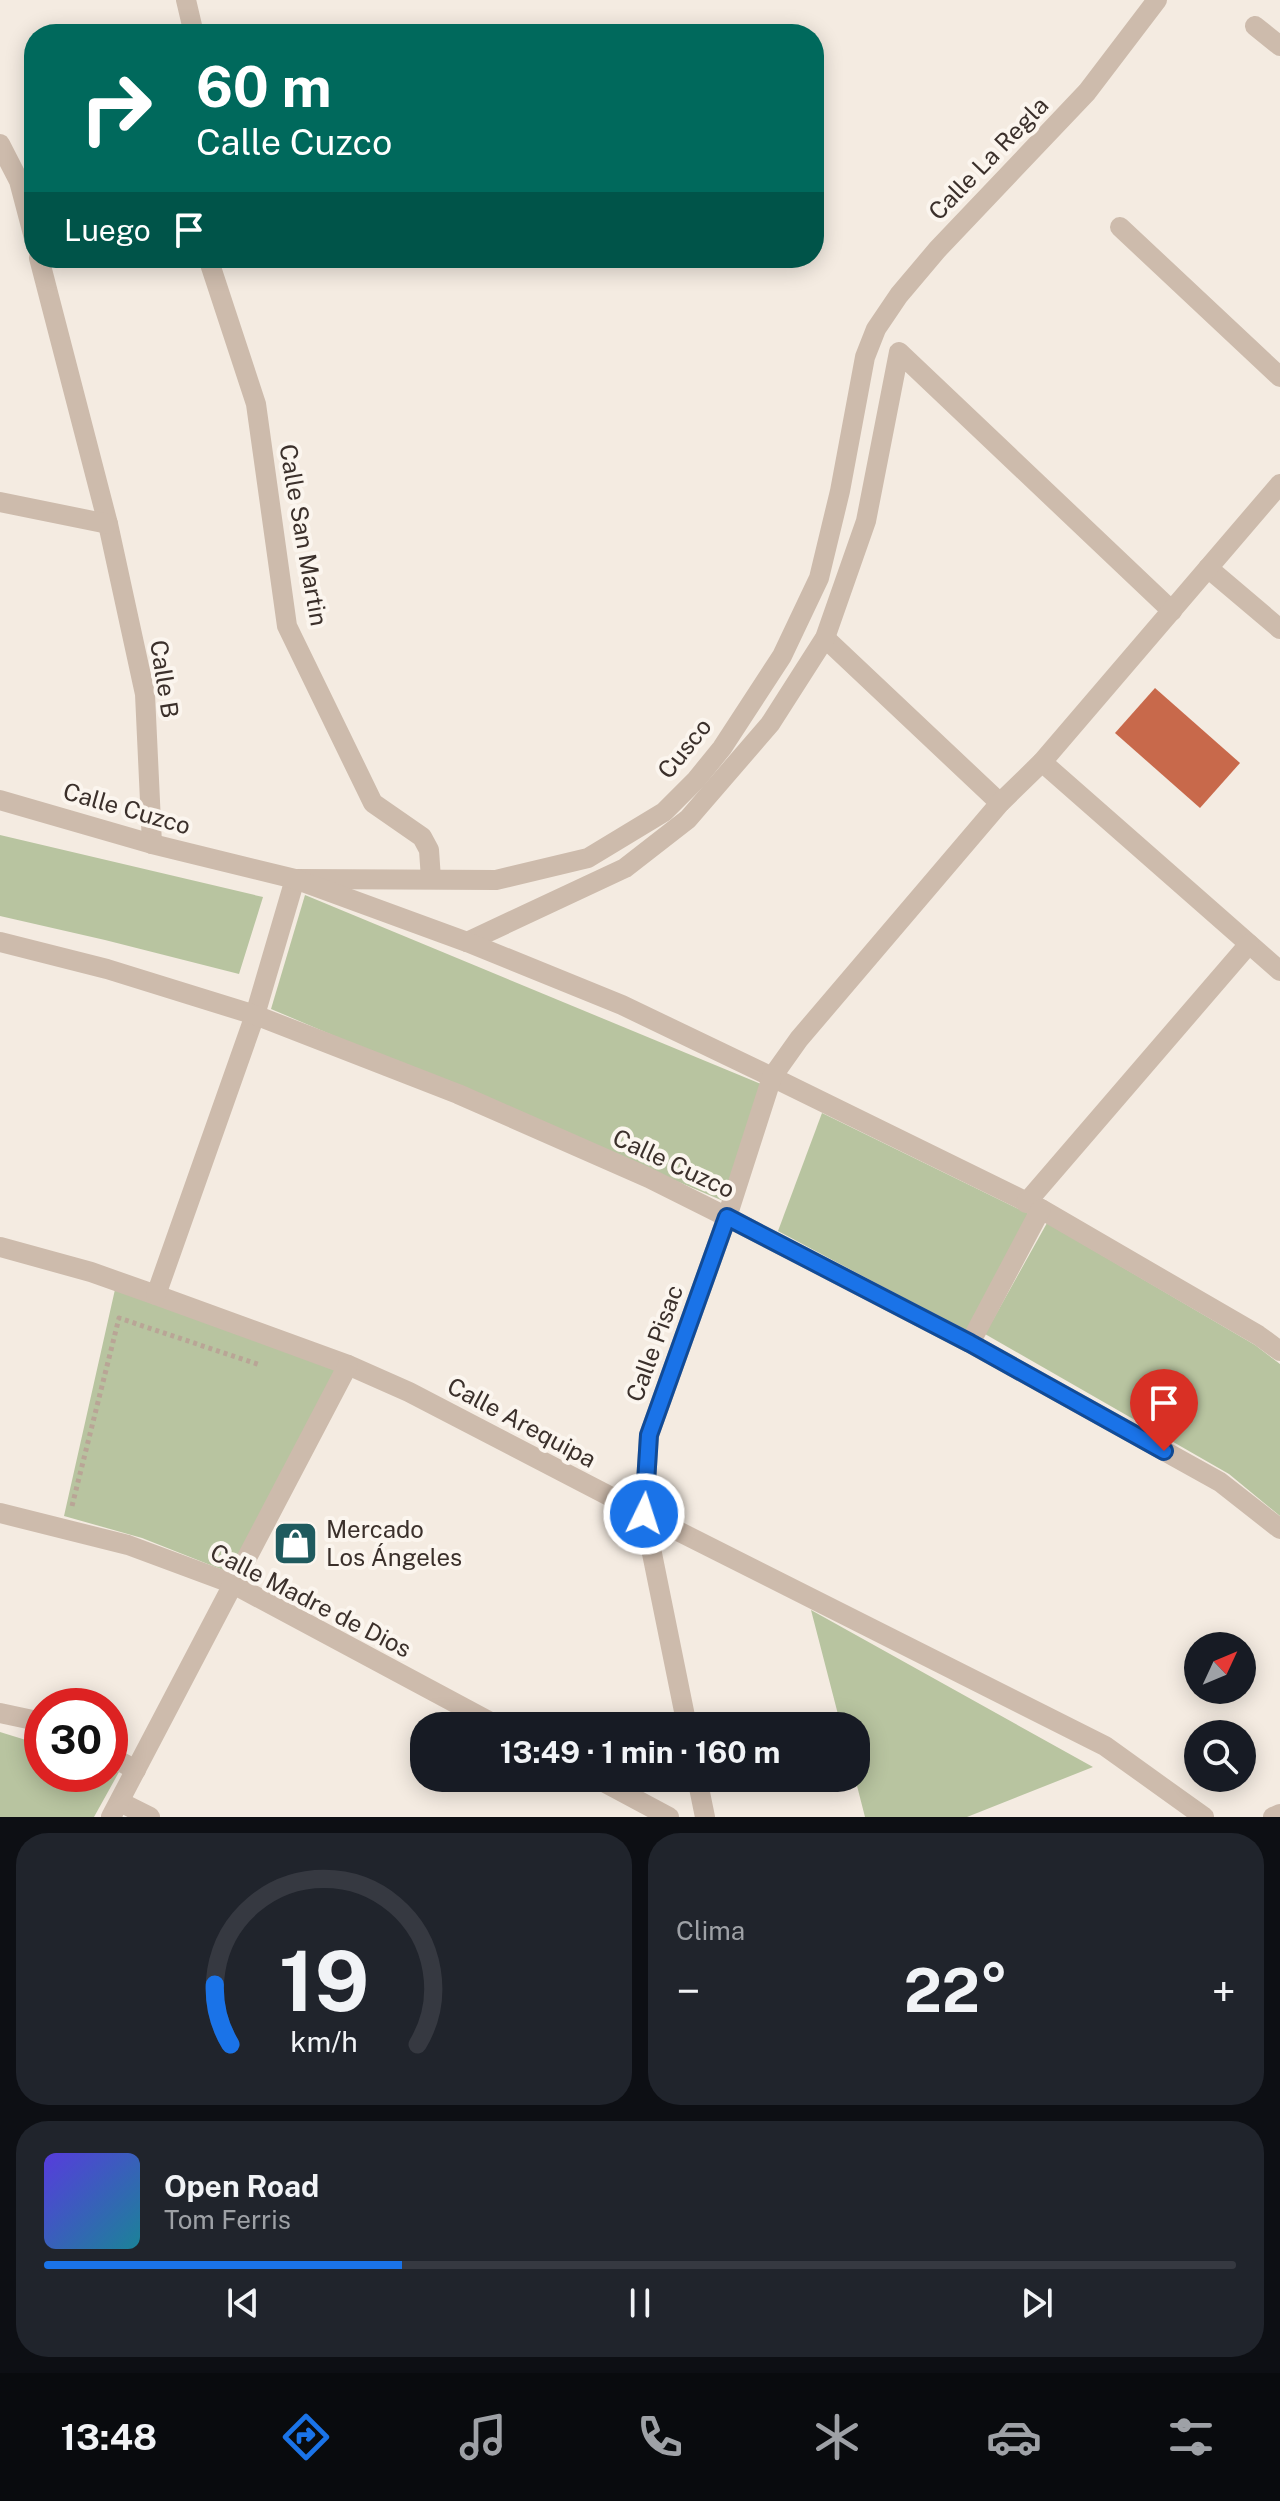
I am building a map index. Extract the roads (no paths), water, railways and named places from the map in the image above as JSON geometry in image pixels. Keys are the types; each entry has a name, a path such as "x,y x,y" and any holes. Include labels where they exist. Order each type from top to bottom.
{"street":[{"path":"186,0 192,24"},
{"name":"Calle La Regla","path":"865,357 876,329 899,295 937,250 1087,92 1157,0"},
{"path":"1255,26 1280,46"},
{"path":"0,144 19,181 24,200"},
{"path":"1120,227 1280,377"},
{"name":"Calle B","path":"42,268 108,524 145,694 152,844"},
{"name":"Calle San Martin","path":"211,268 256,404 287,626 373,803 422,837 429,850 431,879"},
{"path":"467,942 625,868 688,819 770,724 825,638 866,521 899,352 1172,611"},
{"name":"Cusco","path":"295,879 496,880 588,858 664,812 722,748 782,656 819,578 840,491 865,357"},
{"name":"Calle Pisac","path":"684,1712 644,1514 649,1435 727,1217 772,1077 799,1039 1000,803 1042,762 1280,484"},
{"path":"0,502 108,524"},
{"path":"1208,568 1280,629"},
{"path":"825,638 1000,803"},
{"path":"1042,762 1280,971"},
{"name":"Calle Cuzco","path":"0,800 152,844 295,879 467,942 622,1005 1034,1206 1280,1351"},
{"path":"156,1295 255,1015 295,879"},
{"name":"Calle Cuzco","path":"0,942 107,969 255,1015 458,1094 649,1178 970,1343 1220,1482 1280,1529"},
{"path":"970,1343 1034,1206 1249,944"},
{"name":"Calle Arequipa","path":"0,1247 91,1272 156,1295 348,1365 409,1392 1105,1746 1204,1817"},
{"path":"150,1817 116,1809 348,1365"},
{"name":"Calle Madre de Dios","path":"0,1513 128,1545 233,1584 472,1712"},
{"path":"0,1713 24,1718"},
{"path":"128,1766 136,1770"},
{"path":"622,1792 669,1817"},
{"path":"700,1792 705,1817"},
{"path":"1273,1817 1280,1814"}],"place":[{"name":"Mercado Los Ángeles","path":"295,1543"}]}
